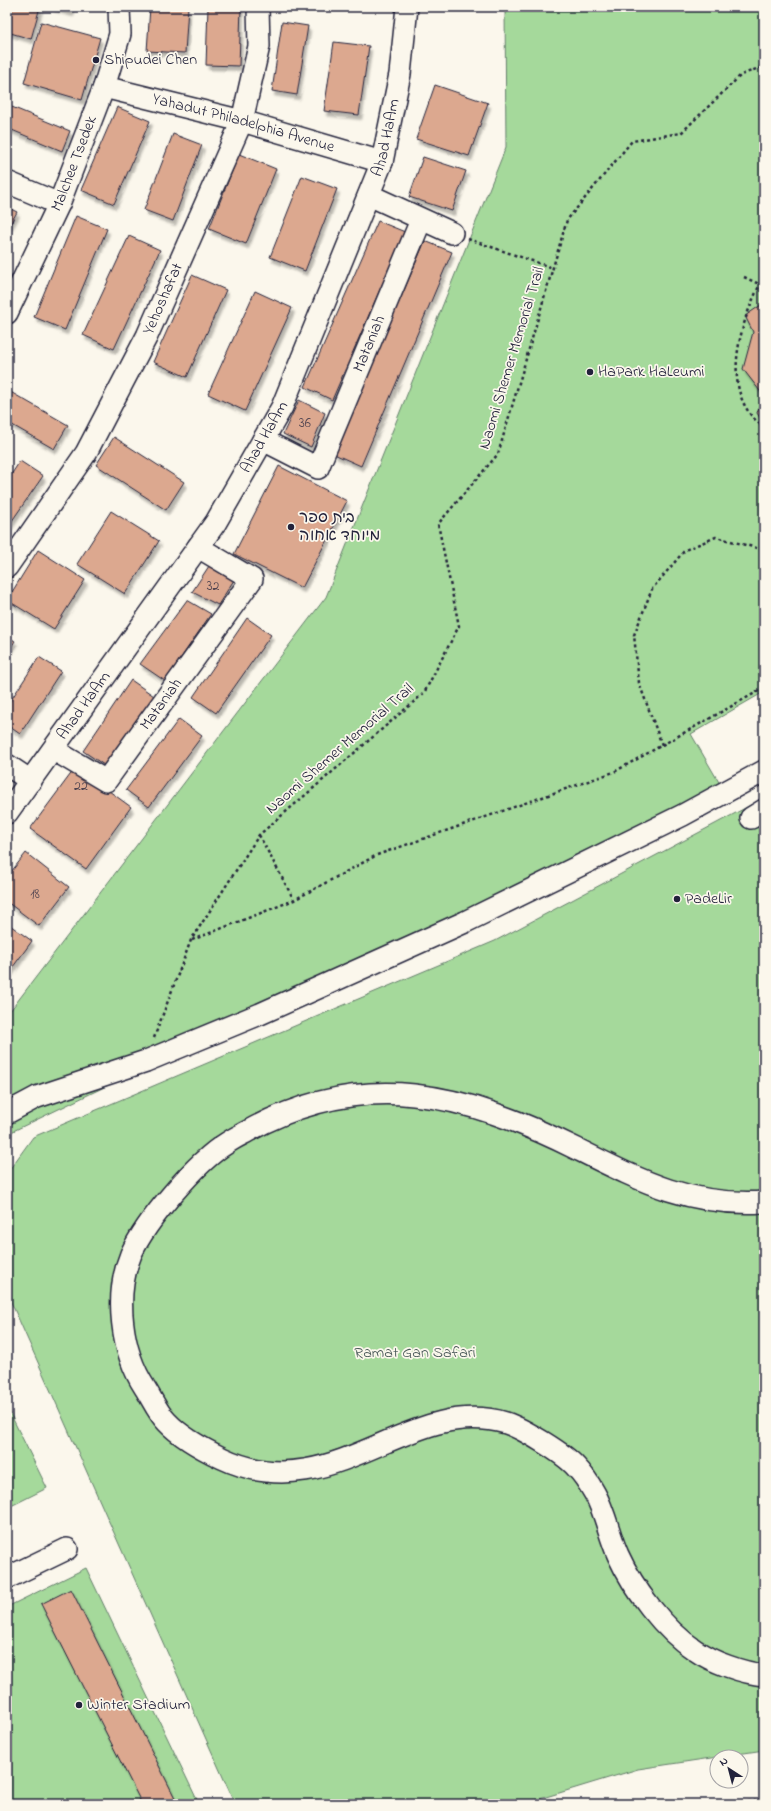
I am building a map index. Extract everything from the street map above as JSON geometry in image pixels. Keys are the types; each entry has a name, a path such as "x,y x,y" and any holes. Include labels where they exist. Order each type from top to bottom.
{"street":[{"name":"Malchee Tsedek","path":"7,313 59,204 104,87 120,34 119,7"},
{"name":"Yehoshafat","path":"7,567 86,453 147,336 242,121 259,46 258,7"},
{"name":"Ahad HaAm","path":"7,813 54,750 216,522 282,407 382,162 400,74 407,7"},
{"name":"Yahadut Philadelphia Avenue","path":"104,87 242,121 382,162"},
{"path":"7,182 59,204"},
{"path":"369,195 452,233"},
{"name":"Mataniah","path":"263,440 318,468 421,220"},
{"name":"Mataniah","path":"54,750 106,781 252,578 198,547"},
{"path":"7,765 31,781"},
{"path":"7,1113 37,1098 146,1061 260,1014 465,922 683,815 764,771"},
{"path":"764,1202 739,1204 711,1201 673,1192 640,1180 575,1148 493,1112 451,1100 424,1095 352,1095 322,1100 276,1116 224,1144 189,1176 160,1209 138,1240 125,1269 120,1313 135,1373 166,1421 200,1448 231,1462 259,1471 288,1472 330,1465 436,1422 469,1418 508,1424 542,1442 574,1464 596,1495 618,1556 642,1596 665,1624 696,1651 745,1673 764,1675"},
{"path":"7,1578 68,1549"}],"path":[{"name":"Naomi Shemer Memorial Trail","path":"146,1061 191,940 259,835 424,693 459,626 438,524 498,454 567,220 632,141 681,133 741,75 764,66"},
{"path":"452,233 553,268"},
{"path":"744,277 757,283 759,286"},
{"path":"764,277 759,286 742,332 735,373 748,409 758,423 764,427"},
{"path":"662,745 639,683 634,635 652,589 685,550 716,538 764,550"},
{"path":"191,940 294,900 377,855 614,772 764,688"},
{"path":"259,835 294,900"},
{"path":"729,1804 764,1800"}],"green space":[{"name":"HaPark HaLeumi","path":"505,7 764,7 764,692 691,734 720,784 500,896 7,1134 7,1015 326,597 506,147"},
{"name":"Ramat Gan Safari","path":"764,798 764,1750 749,1752 749,1749 709,1749 709,1758 638,1769 523,1804 235,1804 7,1293 7,1173 33,1137 495,941"},
{"path":"7,1407 47,1488 7,1508"},
{"name":"Winter Stadium","path":"86,1568 199,1804 7,1804 7,1607"}],"building":[{"path":"7,7 40,7 31,39 7,32"},
{"path":"52,7 72,7 71,12"},
{"path":"150,7 188,7 185,53 147,51"},
{"path":"208,7 241,7 239,66 206,65"},
{"path":"41,22 100,38 82,100 24,83"},
{"path":"282,22 308,26 297,95 272,91"},
{"path":"334,42 369,46 359,115 324,111"},
{"path":"435,85 488,103 469,156 416,139"},
{"path":"7,105 70,131 62,151 7,128"},
{"path":"117,107 150,121 114,204 81,190"},
{"path":"173,134 202,145 173,221 144,210"},
{"path":"239,154 276,169 246,244 209,229"},
{"path":"423,157 466,171 452,211 409,197"},
{"path":"302,176 337,189 305,271 270,257"},
{"path":"7,207 17,212 7,230"},
{"path":"76,216 107,229 65,330 34,317"},
{"path":"378,221 405,232 332,400 305,387"},
{"path":"129,236 160,250 114,349 83,335"},
{"path":"425,241 452,252 361,466 334,454"},
{"path":"192,275 226,290 187,377 153,362"},
{"path":"255,291 292,308 245,411 208,394"},
{"path":"764,296 764,424 757,413 763,395 743,369 753,332 745,316 761,305"},
{"path":"7,390 68,425 54,449 7,422"},
{"path":"299,400 325,413 311,447 283,434"},
{"path":"114,437 184,482 166,510 96,465"},
{"path":"20,461 43,476 7,528 7,481"},
{"name":"בית ספר מיוחד אחוה","path":"279,466 347,501 302,588 234,554"},
{"path":"111,511 159,541 125,594 77,564"},
{"path":"38,550 85,580 54,629 7,600"},
{"path":"209,566 234,580 218,605 192,592"},
{"path":"187,600 211,614 165,681 140,664"},
{"path":"247,618 271,635 216,713 193,697"},
{"path":"7,636 15,641 7,653"},
{"path":"39,657 61,671 20,734 7,725 7,706"},
{"path":"131,680 154,696 107,767 83,751"},
{"path":"179,719 202,736 149,807 126,790"},
{"path":"76,767 131,807 86,869 30,829"},
{"path":"26,853 69,887 39,926 7,902 7,877"},
{"path":"7,923 32,941 7,975"},
{"path":"71,1589 178,1804 142,1804 41,1604"}],"place":[{"name":"Shipudei Chen","path":"96,60"},
{"name":"HaPark HaLeumi","path":"590,372"},
{"name":"בית ספר מיוחד אחוה","path":"291,527"},
{"name":"PadeLir","path":"677,899"},
{"name":"Winter Stadium","path":"79,1705"}]}
